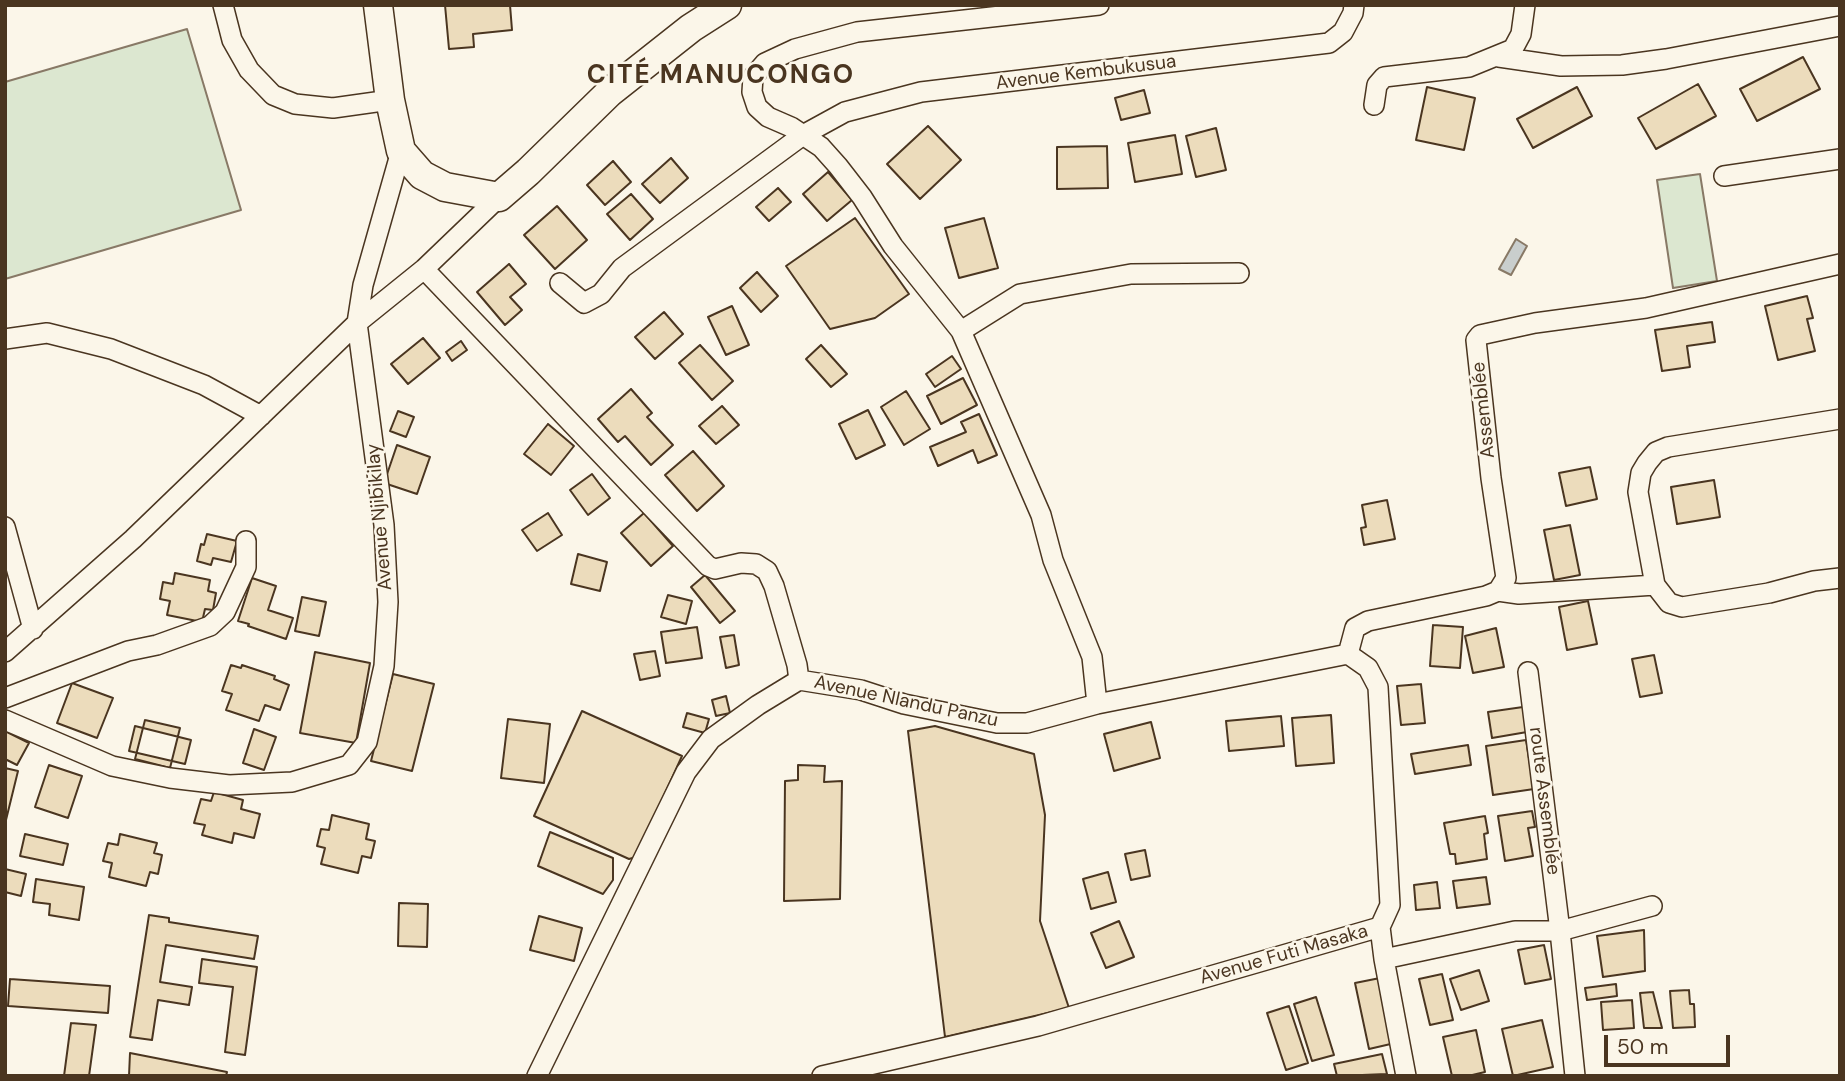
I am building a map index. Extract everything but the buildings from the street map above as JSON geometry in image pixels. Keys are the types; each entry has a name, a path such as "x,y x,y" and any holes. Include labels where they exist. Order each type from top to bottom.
{"highway":[{"path":"378,5 390,100 401,151 422,175 445,187 499,197 610,92 691,28 727,5"}],"street":[{"path":"223,5 232,40 249,70 273,95 295,104 333,108 390,100"},
{"path":"1099,5 951,13 858,32 794,49 765,63 753,77 751,92 757,107 768,117 821,147 838,166 862,197 893,246 961,331 1041,514 1053,560 1092,657 1097,704 1348,654 1355,628 1368,621 1486,596 1498,591 1519,594 1656,585"},
{"name":"Avenue Kembukusua","path":"560,283 584,303 601,294 622,268 803,135 845,112 921,92 1329,43 1343,32 1354,5"},
{"path":"1374,105 1377,85 1384,76 1469,67 1499,57 1513,49 1521,34 1525,5"},
{"path":"1499,57 1561,66 1622,65 1666,60 1840,26"},
{"name":"Avenue Njibikilay","path":"5,720 112,766 170,778 229,785 292,782 349,765 367,742 384,666 388,602 384,525 358,323 366,273 401,151"},
{"path":"1724,176 1840,159"},
{"path":"5,652 133,539 358,323 424,269 499,197"},
{"name":"Assemblée","path":"1498,591 1506,578 1491,478 1476,341 1480,335 1535,323 1646,308 1840,264"},
{"path":"424,269 708,566 715,569 741,563 756,564 767,571 774,586 799,680"},
{"path":"961,331 1020,294 1131,274 1239,273"},
{"path":"5,339 47,332 111,349 204,386 261,416"},
{"path":"1840,419 1668,447 1656,452 1641,472 1638,492 1656,585 1669,603 1682,607 1840,578"},
{"path":"5,527 33,629"},
{"path":"5,698 128,652 210,626 225,612 246,568 246,541"},
{"name":"Avenue Futi Masaka","path":"822,1076 1038,1026 1380,927 1390,905 1378,687 1368,668 1348,654"},
{"name":"route Assemblée","path":"1528,672 1575,1076"},
{"name":"Avenue Nlandu Panzu","path":"537,1076 686,772 711,739 758,705 799,680 862,690 904,704 997,723 1027,723 1097,704"},
{"path":"1384,958 1515,931 1560,931 1652,906"},
{"path":"1380,927 1406,1076"}],"green space":[{"path":"187,29 241,210 5,279 5,82"},
{"path":"1700,174 1717,281 1673,288 1657,180"}],"shaded area":[{"path":"1516,239 1527,246 1511,275 1499,269"}],"district":[{"name":"CITÉ MANUCONGO","path":"721,76"}]}
